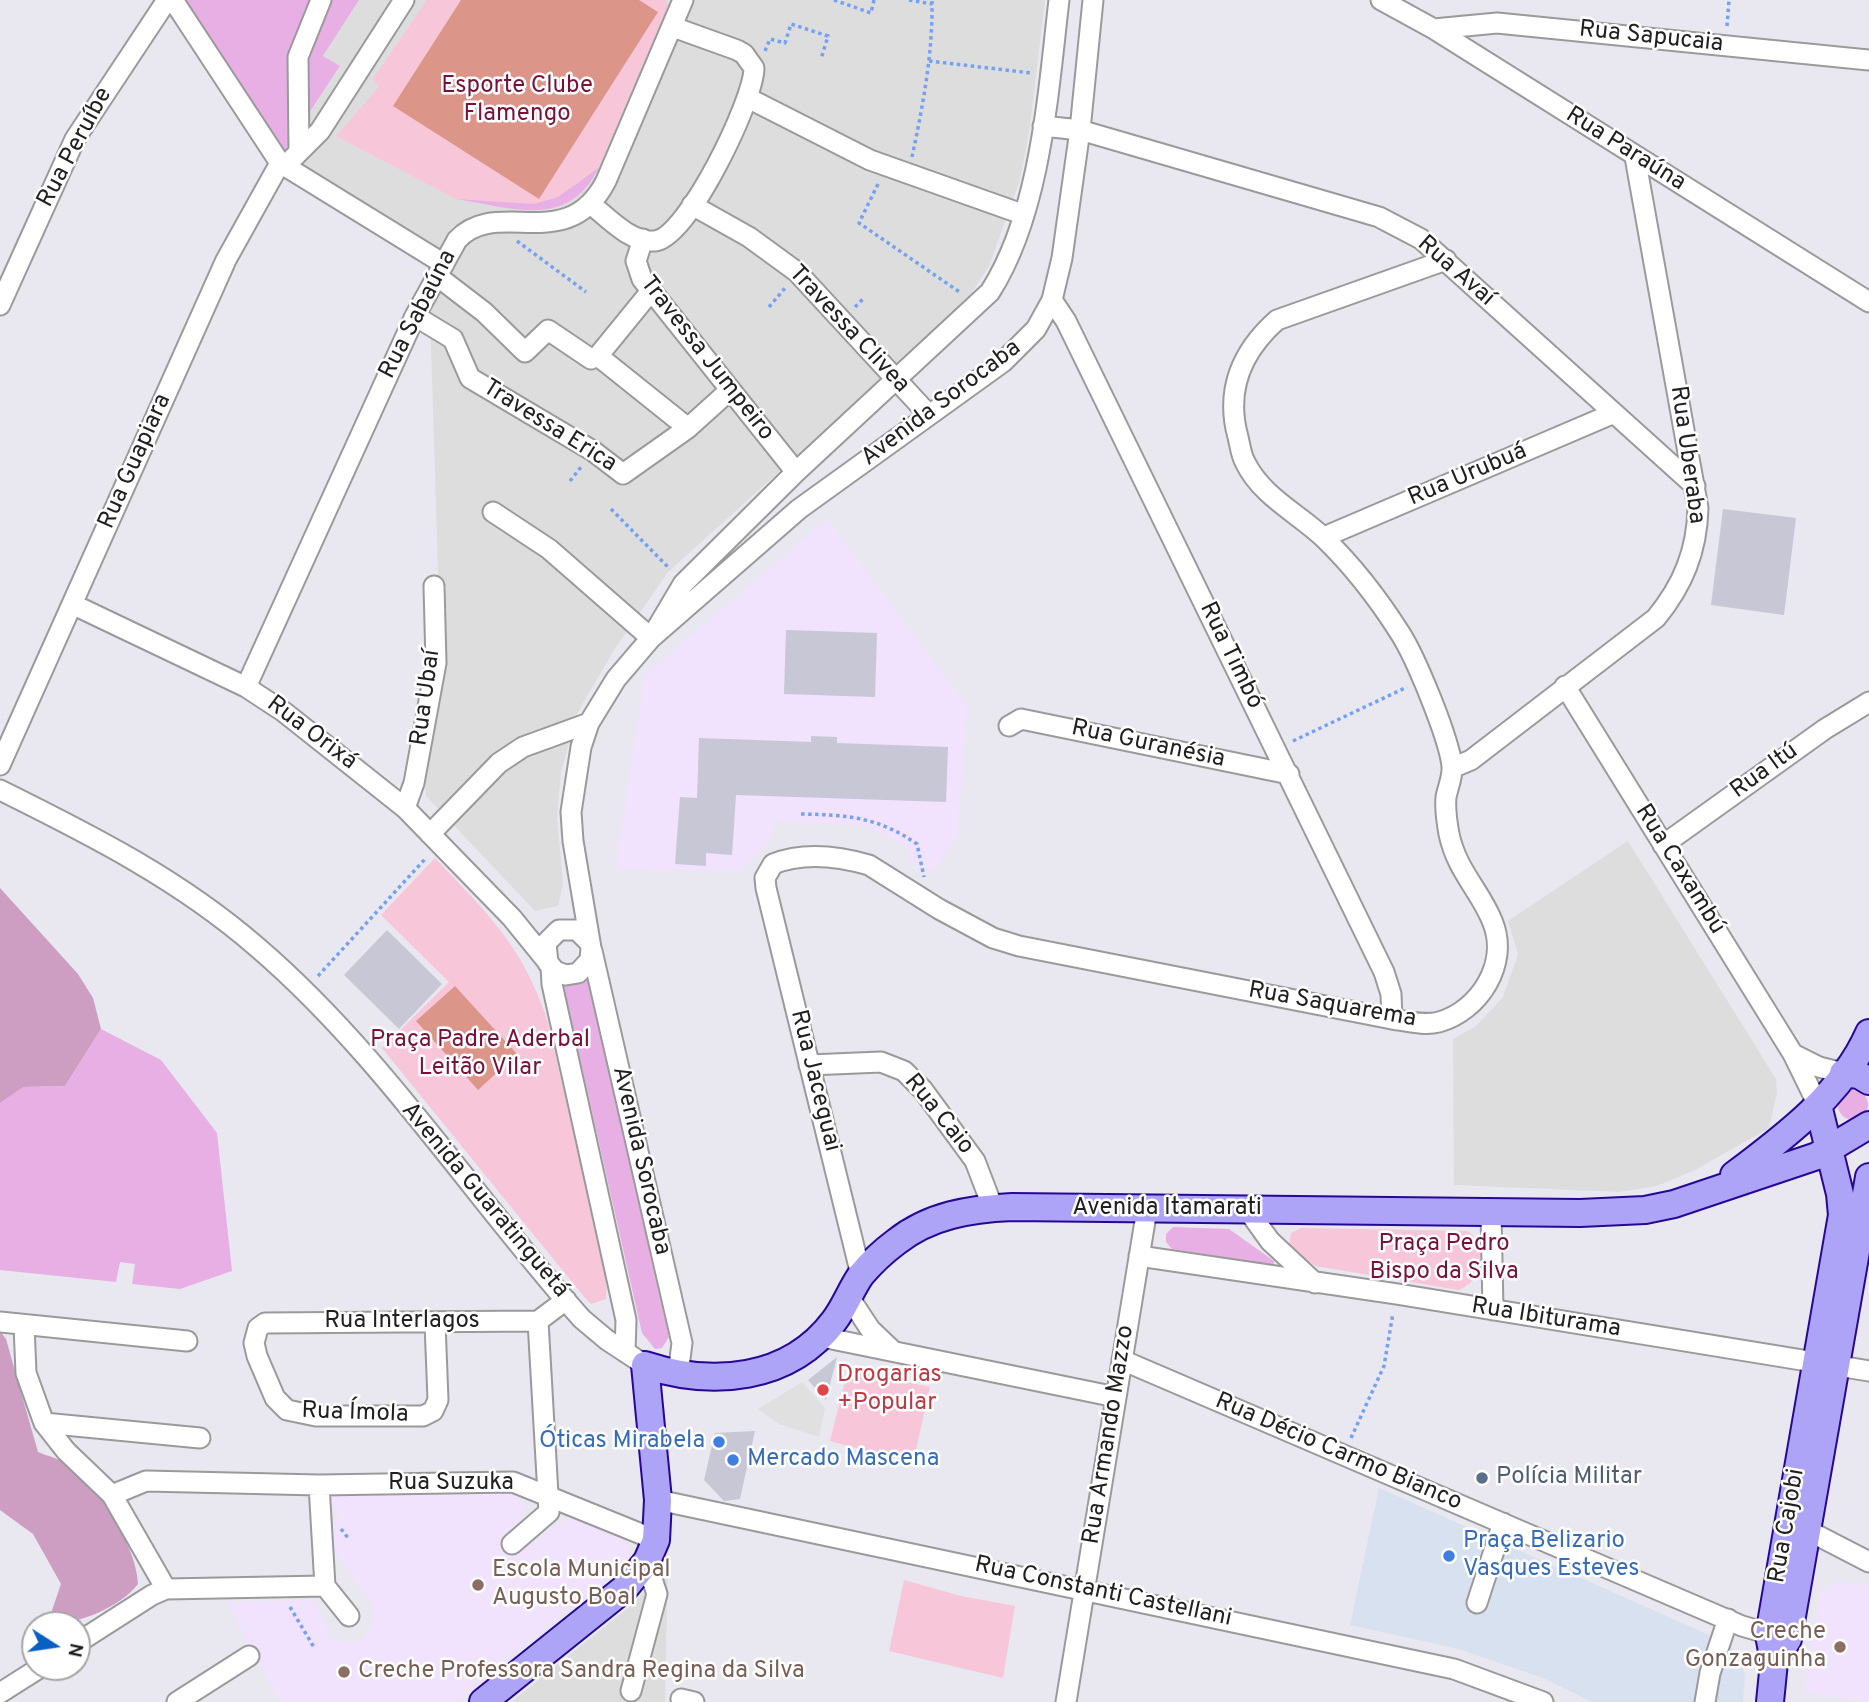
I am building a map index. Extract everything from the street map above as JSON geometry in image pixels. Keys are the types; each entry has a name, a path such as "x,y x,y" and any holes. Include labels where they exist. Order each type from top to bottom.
{"main road":[{"path":"1869,1033 1843,1073 1859,1075 1869,1081"},
{"name":"Avenida Itamarati","path":"1718,1187 1795,1130 1843,1073"},
{"name":"Rua Cajobi","path":"1818,1105 1847,1146 1826,1364"},
{"name":"Avenida Itamarati","path":"678,1374 710,1378 762,1372 782,1363 822,1337 855,1286 898,1240 941,1217 993,1208 1580,1213 1644,1210 1674,1204 1718,1187 1847,1146"},
{"path":"1847,1146 1847,1178 1869,1179"},
{"name":"Rua Cajobi","path":"1770,1702 1774,1662 1826,1364 1869,1179"},
{"name":"Avenida Guaratinguetá","path":"635,1359 678,1374"},
{"path":"484,1702 625,1588 643,1569 656,1540 658,1500 635,1359"}],"street":[{"name":"Rua Peruíbe","path":"0,305 75,139 167,0"},
{"path":"173,0 288,160 440,270 526,352 548,330 591,359 598,356 651,291"},
{"path":"288,160 298,57 305,33 321,0"},
{"name":"Rua Guapiara","path":"0,765 226,260 288,160 320,131 404,0"},
{"path":"491,222 541,225 592,205 606,181 673,27 682,0"},
{"name":"Avenida Sorocaba","path":"651,638 683,583 796,472 979,305 1002,273 1022,214 1042,126 1059,0"},
{"name":"Avenida Sorocaba","path":"678,1374 682,1343 591,945 579,879 572,827 572,796 589,723 616,679 651,638 799,509 1019,349 1037,329 1052,300 1062,258 1080,130 1093,0"},
{"name":"Rua Paraúna","path":"1381,0 1434,29 1869,302"},
{"name":"Rua Sapucaia","path":"1434,29 1497,23 1869,60"},
{"path":"592,205 624,231 643,239 663,239 692,205 720,161 748,98 754,77 750,61 737,50 673,27"},
{"path":"748,98 884,165 1022,214"},
{"name":"Rua Avaí","path":"1042,126 1080,130 1379,217 1421,239 1695,486"},
{"name":"Rua Uberaba","path":"1452,768 1471,760 1648,624 1676,591 1688,566 1697,533 1695,486 1635,157"},
{"name":"Travessa Clivea","path":"692,205 749,237 797,272 929,415"},
{"name":"Rua Sabaúna","path":"246,687 415,316 465,231 491,222"},
{"name":"Travessa Jumpeiro","path":"643,239 637,270 729,391 796,472"},
{"name":"Rua Saquarema","path":"766,888 768,870 773,864 786,859 829,857 869,864 993,938 1019,946 1392,1019 1424,1023 1454,1016 1467,1008 1482,992 1496,960 1497,935 1493,921 1457,863 1449,833 1446,801 1452,768 1448,748 1402,636 1324,537 1275,500 1244,462 1234,422 1233,388 1243,362 1259,335 1277,320 1446,260"},
{"name":"Rua Timbó","path":"1052,300 1072,333 1384,972 1391,994 1392,1019"},
{"name":"Travessa Erica","path":"415,316 453,339 470,378 593,451 623,474 688,428 729,391"},
{"path":"598,356 688,428"},
{"name":"Rua Urubuá","path":"1324,537 1612,414"},
{"path":"493,512 549,549 651,638"},
{"name":"Rua Ubaí","path":"405,808 414,783 436,663 434,586"},
{"name":"Rua Orixá","path":"72,604 246,687 284,712 405,808 512,918 550,965"},
{"name":"Rua Caxambú","path":"1565,686 1793,1054 1818,1105"},
{"name":"Rua Itú","path":"1664,845 1825,729 1869,702"},
{"name":"Rua Guranésia","path":"1009,726 1021,719 1289,774"},
{"path":"435,839 499,763 523,747 589,723"},
{"name":"Avenida Guaratinguetá","path":"0,789 107,843 167,878 259,948 356,1046 565,1300 593,1328 635,1359"},
{"name":"Avenida Sorocaba","path":"557,931 574,905 579,879"},
{"name":"Rua Jaceguai","path":"766,888 810,1065 855,1286 870,1329 893,1350"},
{"name":"Rua Orixá","path":"512,918 532,928 557,931"},
{"path":"577,930 591,945 590,960 578,973 566,975 550,965 547,943 557,931 577,930"},
{"name":"Avenida Sorocaba","path":"550,965 635,1359"},
{"path":"1793,1054 1819,1067 1843,1073"},
{"name":"Rua Caio","path":"810,1065 881,1062 904,1071 923,1090 975,1161 993,1208"},
{"name":"Rua Armando Mazzo","path":"1066,1702 1147,1209"},
{"path":"1247,1209 1270,1241 1315,1283"},
{"path":"1491,1212 1493,1310"},
{"name":"Rua Ibiturama","path":"1139,1256 1397,1294 1869,1371"},
{"path":"512,1544 549,1512 538,1321 565,1300"},
{"name":"Rua Interlagos","path":"265,1323 538,1321"},
{"path":"0,1322 187,1341"},
{"name":"Rua Ímola","path":"265,1323 258,1328 254,1343 275,1398 295,1414 328,1416 424,1416 433,1411 438,1400 435,1323"},
{"path":"24,1325 26,1373 44,1423 66,1451 112,1495 166,1589"},
{"path":"822,1337 1116,1397"},
{"name":"Rua Décio Carmo Bianco","path":"1122,1360 1728,1619 1779,1637"},
{"path":"44,1423 200,1438"},
{"name":"Rua Suzuka","path":"112,1495 146,1481 318,1485 513,1482 547,1493 656,1540"},
{"path":"318,1485 325,1586 349,1616"},
{"name":"Rua Constanti Castellani","path":"658,1500 1454,1669 1543,1702"},
{"path":"1477,1603 1503,1523"},
{"path":"1797,1528 1869,1562"},
{"path":"631,1691 657,1594 653,1582 643,1569"},
{"path":"91,1634 166,1589 325,1586"},
{"path":"1705,1702 1710,1674 1728,1619"},
{"path":"177,1702 249,1656"},
{"path":"0,1693 21,1679"}],"path":[{"path":"834,0 871,13 874,0"},
{"path":"909,0 932,2 925,98 909,172"},
{"path":"1725,45 1729,0"},
{"path":"750,61 764,55 770,39 785,43 791,24 828,36 821,59"},
{"path":"929,61 1050,75"},
{"path":"884,165 859,223 979,305"},
{"path":"491,222 586,292"},
{"path":"769,307 797,272"},
{"path":"611,509 683,583"},
{"path":"1276,749 1421,680"},
{"path":"801,814 871,819 891,827 917,844 923,860 926,900"},
{"path":"303,992 435,839"},
{"path":"1343,1455 1384,1366 1397,1294"},
{"path":"278,1587 315,1649"}],"shaded area":[{"path":"184,0 359,0 323,56 340,66 281,156"},
{"path":"359,0 1045,0 1029,133 1020,180 989,266 963,306 668,572 614,650 577,714 561,772 557,817 563,884 558,906 535,911 426,796 425,776 441,670 430,313 455,265 281,156 340,67 323,56"},
{"path":"599,167 587,187 572,200 556,207 518,209 456,199 483,199 575,185"},
{"path":"827,519 967,706 957,837 933,872 914,865 907,846 867,826 773,821 770,842 739,871 616,869 645,675"},
{"path":"1628,841 1776,1079 1777,1092 1769,1128 1697,1169 1657,1186 1619,1192 1454,1185 1453,1039 1476,1026 1503,997 1518,954 1508,921"},
{"path":"0,888 78,974 93,998 101,1029 65,1086 23,1087 0,1103"},
{"path":"588,977 669,1337 662,1348 655,1349 642,1333 563,983 577,982"},
{"path":"101,1029 161,1060 217,1133 232,1271 180,1289 132,1284 135,1264 120,1262 116,1282 0,1270 0,1103 22,1087 65,1086"},
{"path":"1853,1090 1864,1094 1868,1105 1864,1116 1853,1120 1842,1116 1838,1105 1842,1094"},
{"path":"1173,1227 1229,1229 1274,1261 1274,1266 1172,1249 1166,1242 1166,1234"},
{"path":"0,1331 6,1339 38,1452 65,1463 80,1475 104,1503 124,1536 136,1569 138,1584 121,1600 91,1615 91,1611 52,1611 61,1584 33,1534 0,1510"},
{"path":"802,1382 825,1408 819,1437 779,1424 758,1409"},
{"name":"Praça Belizario Vasques Esteves","path":"1379,1488 1729,1644 1741,1662 1745,1675 1743,1702 1592,1702 1543,1678 1459,1649 1350,1625"},
{"name":"Escola Municipal Augusto Boal","path":"516,1494 524,1506 521,1521 501,1539 517,1555 572,1514 621,1535 627,1540 630,1555 625,1563 456,1702 280,1702 227,1602 311,1600 335,1640 354,1643 363,1639 373,1622 374,1606 334,1549 330,1526 341,1518 330,1501 333,1495"},
{"path":"668,1558 665,1702 511,1702 634,1603 653,1582"},
{"name":"Creche Gonzaguinha","path":"1841,1581 1869,1586 1869,1702 1804,1692 1821,1589"}],"green space":[{"name":"Esporte Clube Flamengo","path":"427,0 666,0 668,7 599,167 558,197 534,204 456,199 336,136 379,87 373,79"},
{"name":"Esporte Clube Flamengo","path":"461,0 639,0 658,12 539,199 393,106"},
{"name":"Praça Padre Aderbal Leitão Vilar","path":"435,858 502,932 538,995 548,1022 607,1279 606,1299 591,1304 585,1298 382,1048 449,982 381,915"},
{"path":"455,986 517,1054 478,1090 416,1021"},
{"name":"Praça Pedro Bispo da Silva","path":"1301,1228 1468,1231 1480,1246 1481,1264 1473,1280 1458,1290 1316,1266 1299,1255 1289,1244 1291,1233"},
{"path":"852,1370 930,1387 913,1463 830,1441 844,1385"},
{"path":"904,1580 961,1596 1015,1606 1003,1678 889,1651"}],"building":[{"path":"1723,509 1796,518 1784,615 1711,605"},
{"path":"786,630 877,633 875,697 784,694"},
{"path":"811,736 837,737 837,743 948,747 946,802 736,795 732,855 706,853 706,866 675,864 680,797 697,798 699,738 811,742"},
{"path":"387,930 442,984 399,1029 344,975"},
{"name":"Drogarias +Popular","path":"837,1357 826,1400 808,1380"},
{"path":"755,1431 740,1499 724,1501 704,1480 715,1433"}],"place":[{"name":"Drogarias +Popular","path":"823,1390"},
{"name":"Óticas Mirabela","path":"719,1442"},
{"name":"Mercado Mascena","path":"733,1460"},
{"name":"Polícia Militar","path":"1482,1478"},
{"name":"Praça Belizario Vasques Esteves","path":"1449,1556"},
{"name":"Escola Municipal Augusto Boal","path":"478,1585"},
{"name":"Creche Gonzaguinha","path":"1840,1647"},
{"name":"Creche Professora Sandra Regina da Silva","path":"344,1672"}]}
